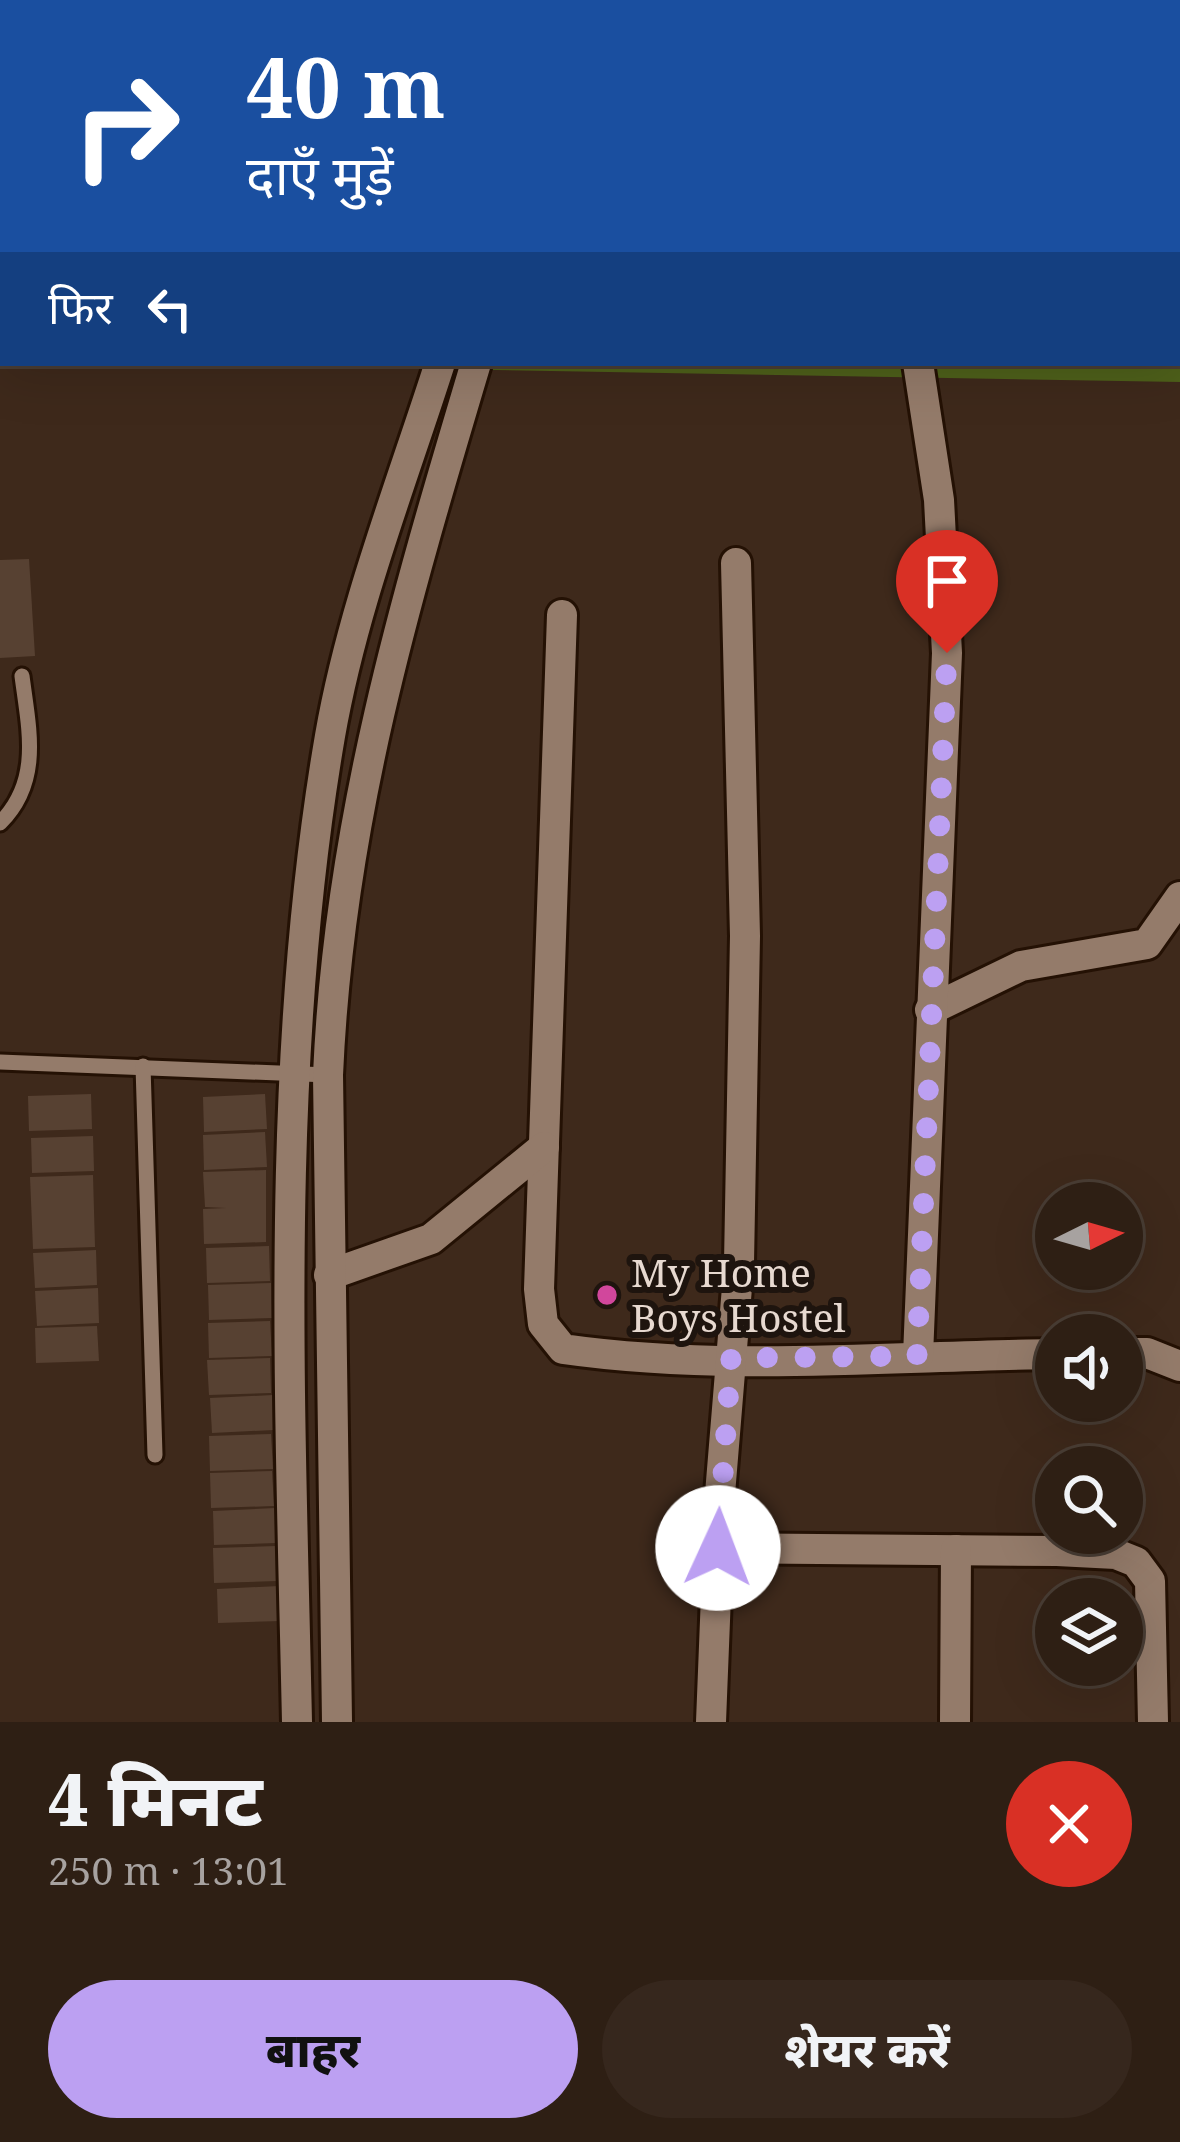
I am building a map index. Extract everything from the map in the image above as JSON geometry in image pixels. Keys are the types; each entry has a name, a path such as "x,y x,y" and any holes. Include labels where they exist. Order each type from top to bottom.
{"street":[{"path":"297,1722 290,1390 293,1072 309,875 331,731 363,602 439,366"},
{"path":"337,1722 328,1075 343,881 370,740 475,366"},
{"path":"917,1356 947,630 939,500 918,366"},
{"path":"711,1722 718,1548 739,1263 745,936 736,563"},
{"path":"562,615 538,1289 543,1324 563,1349 731,1358 1035,1354"},
{"path":"930,1010 1021,966 1147,944 1180,897"},
{"path":"329,1275 431,1239 544,1147"},
{"path":"1143,1353 1180,1366"},
{"path":"718,1548 1116,1554 1136,1562 1150,1581 1153,1722"},
{"path":"956,1550 956,1722"}],"lane":[{"path":"0,823 27,786 31,748 22,676"},
{"path":"0,1062 328,1075"},
{"path":"142,1066 155,1455"}],"green space":[{"path":"261,366 1180,366 1180,382"}],"building":[{"path":"29,559 35,656 0,658 0,560"},
{"path":"91,1094 92,1129 29,1131 28,1096"},
{"path":"265,1094 267,1129 204,1132 203,1097"},
{"path":"265,1132 267,1167 204,1170 203,1135"},
{"path":"93,1136 94,1171 32,1173 31,1138"},
{"path":"266,1170 266,1242 204,1244 203,1209 226,1208 205,1207 203,1172"},
{"path":"93,1175 95,1247 33,1249 30,1177"},
{"path":"269,1246 270,1281 207,1283 206,1248"},
{"path":"96,1250 97,1285 35,1288 33,1253"},
{"path":"271,1283 272,1318 209,1320 208,1285"},
{"path":"98,1288 99,1323 37,1326 35,1291"},
{"path":"270,1321 272,1356 209,1358 208,1323"},
{"path":"97,1326 99,1361 36,1363 35,1328"},
{"path":"270,1358 271,1393 209,1395 207,1360"},
{"path":"273,1395 274,1430 212,1433 210,1398"},
{"path":"271,1434 273,1469 210,1471 209,1436"},
{"path":"272,1471 274,1506 211,1508 210,1473"},
{"path":"275,1508 276,1543 214,1545 213,1511"},
{"path":"276,1546 277,1581 214,1583 213,1548"},
{"path":"279,1586 281,1621 218,1623 217,1589"}],"place":[{"name":"My Home Boys Hostel","path":"607,1295"}],"route":[{"path":"718,1548 731,1358 917,1356 947,653"}]}
